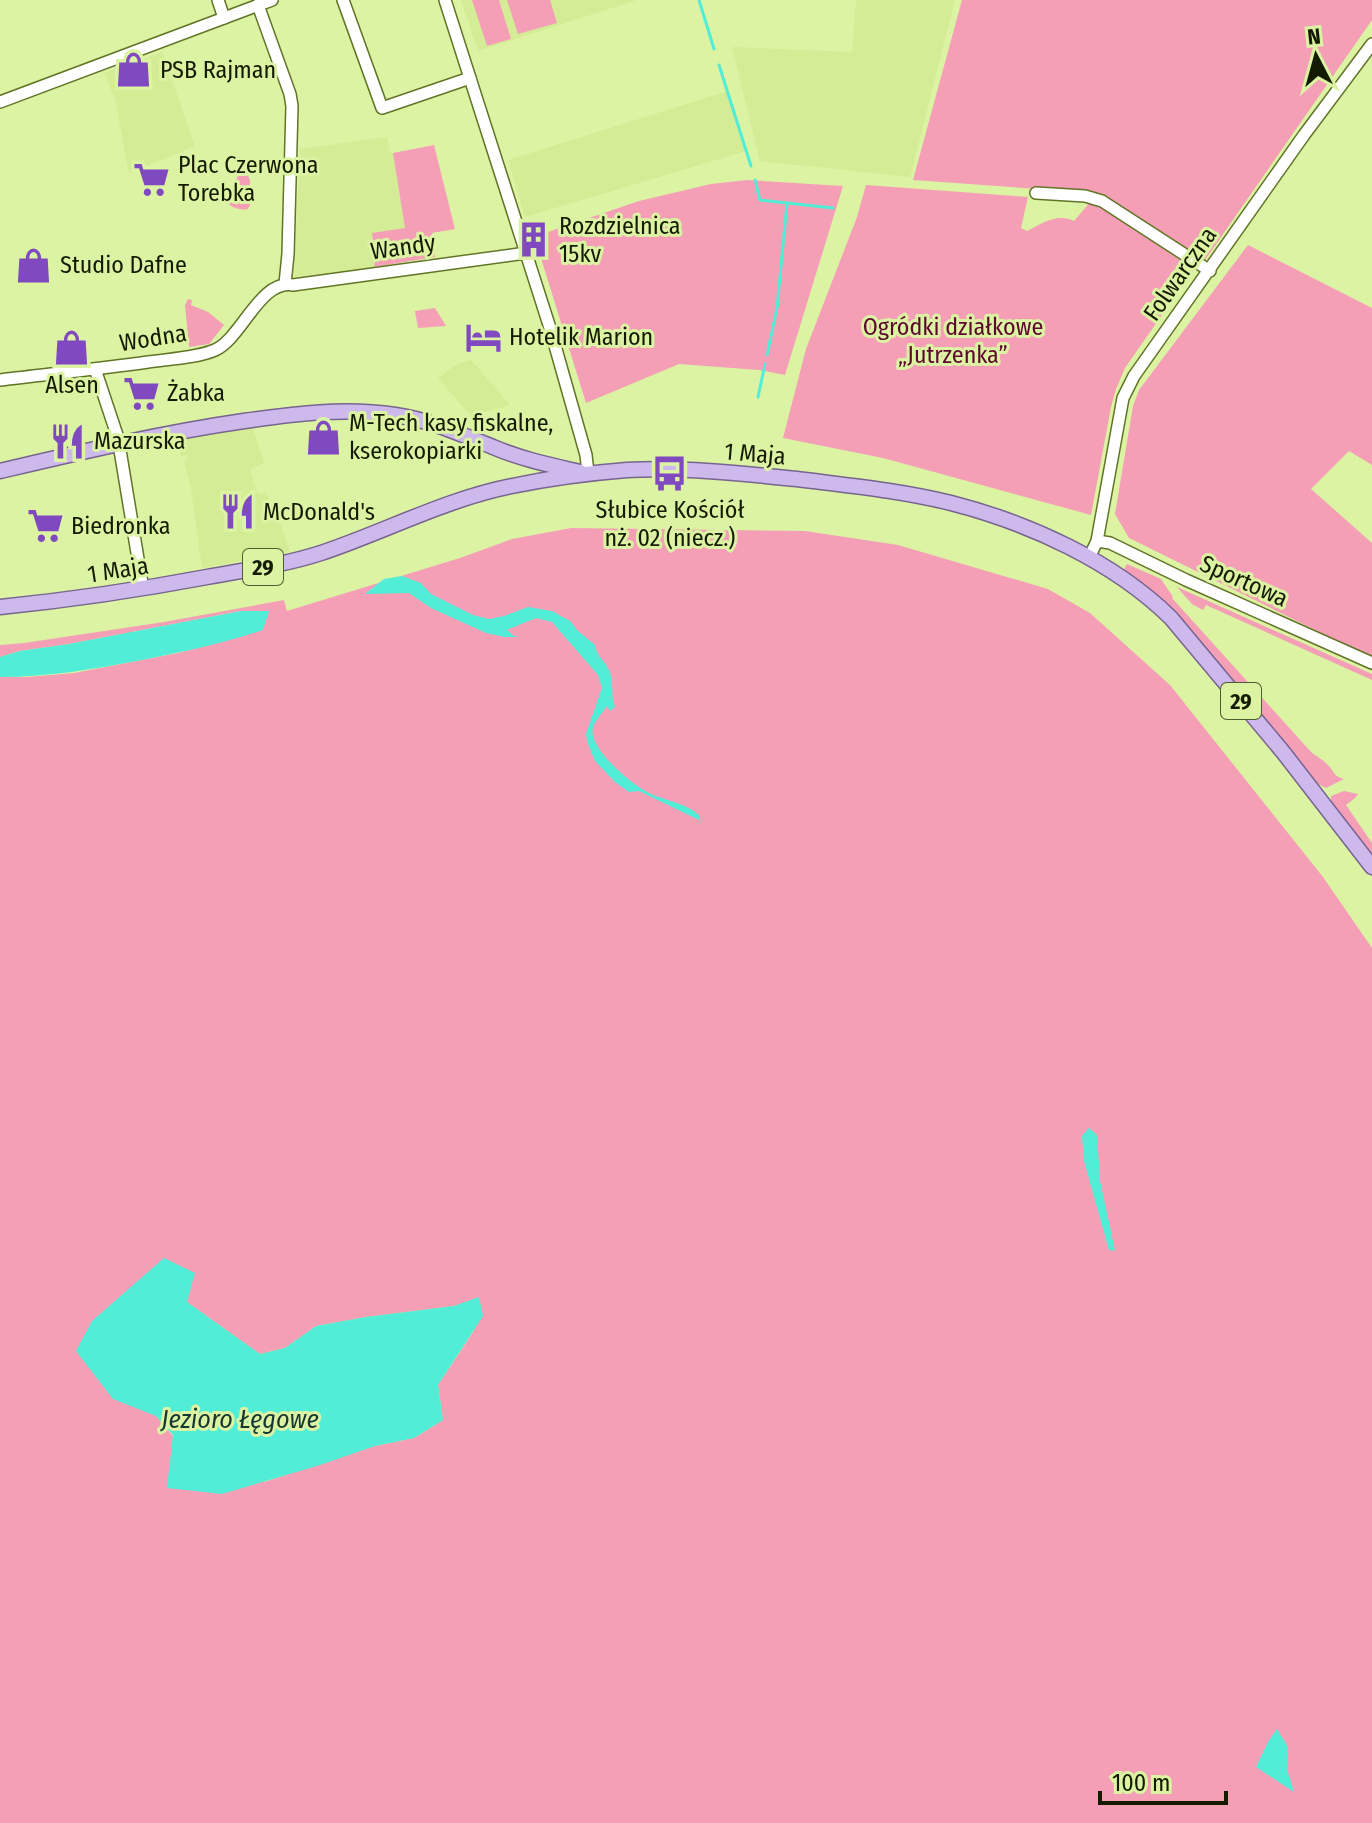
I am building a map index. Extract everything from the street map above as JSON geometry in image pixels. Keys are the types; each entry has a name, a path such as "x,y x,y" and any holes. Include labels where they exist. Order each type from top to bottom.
{"main road":[{"name":"29","path":"0,471 186,429 282,415 360,412 428,421 514,455 549,466 588,473"},
{"path":"514,455 523,471 515,485"},
{"name":"1 Maja","path":"0,607 143,589 289,562 465,499 515,485 588,473 649,470 764,476 923,497 1004,520 1089,558 1154,602 1171,618 1283,752 1372,867"}],"street":[{"path":"218,0 224,18"},
{"path":"0,102 272,0"},
{"path":"343,0 382,108 470,78"},
{"path":"445,0 550,328 585,449 588,473"},
{"path":"258,5 292,106 285,284"},
{"name":"Folwarczna","path":"1089,558 1097,541 1123,398 1134,376 1372,44"},
{"path":"1036,193 1085,196 1102,201 1210,271"},
{"name":"Wandy","path":"285,284 526,253"},
{"name":"Wodna","path":"0,380 165,360 214,350 224,344 270,293 285,284"},
{"path":"95,369 119,442 143,589"},
{"name":"Sportowa","path":"1097,541 1110,543 1372,663"}],"shaded area":[{"path":"461,0 637,0 478,51"},
{"path":"856,0 955,0 910,177 760,161 732,47 852,52"},
{"path":"162,52 195,146 129,173 115,99 104,73"},
{"path":"728,91 746,151 525,217 508,160"},
{"path":"387,137 390,153 393,153 405,228 372,234 374,267 294,277 300,149"},
{"path":"471,360 510,405 471,416 438,378 457,364"},
{"path":"253,428 264,463 250,470 258,494 266,493 290,552 202,568 191,488 184,461 188,460 187,455 181,456 178,439"}],"green space":[{"path":"472,0 499,0 511,39 487,46"},
{"path":"507,0 550,0 557,23 518,34"},
{"path":"962,0 1372,0 1372,20 1205,260 1114,201 1093,193 913,180"},
{"path":"434,145 455,229 432,233 435,257 374,267 372,233 405,228 393,153"},
{"path":"243,173 250,181 250,205 248,209 238,209 225,199 239,174"},
{"path":"748,180 843,186 785,375 679,364 586,403 540,255 545,233 639,201 711,184"},
{"name":"Ogródki działkowe „Jutrzenka”","path":"866,185 1028,197 1021,228 1027,231 1056,219 1074,221 1091,201 1194,269 1125,368 1116,389 1091,515 883,458 783,438 806,349 857,217"},
{"path":"1248,245 1372,308 1372,465 1349,451 1311,489 1372,543 1372,658 1129,538 1115,514 1133,406 1139,390"},
{"path":"188,299 192,300 191,305 208,312 224,325 209,344 189,347 185,305"},
{"path":"435,308 446,326 418,328 415,311"},
{"path":"571,528 805,531 898,545 1048,589 1090,613 1170,685 1323,877 1372,948 1372,1823 0,1823 0,677 74,673 178,653 244,636 269,612 241,611 0,657 0,645 164,622 284,600 287,611 512,539","holes":["164,1258 187,1302 260,1354 285,1348 316,1326 454,1306 478,1298 473,1332 438,1385 443,1420 414,1438 375,1446 264,1482 173,1436 156,1416"]},
{"path":"1127,564 1161,579 1172,598 1312,753 1344,779 1326,788 1312,781 1123,571"},
{"path":"1177,587 1372,674 1372,680 1206,605 1203,610 1192,604"},
{"path":"1344,791 1358,794 1346,805 1372,843 1372,858 1331,804 1331,796"}],"water":[{"path":"402,576 421,583 431,594 473,615 489,619 528,607 552,611 570,621 595,645 611,677 615,707 610,711 607,706 593,727 593,735 602,753 635,785 692,810 699,815 699,820 639,791 629,792 595,761 586,734 602,688 598,675 552,622 536,618 507,630 520,637 505,637 486,633 431,608 409,593 365,594 384,579"},
{"path":"241,611 269,611 263,630 203,647 124,663 54,674 0,677 0,657 20,651"},
{"path":"1089,1128 1097,1135 1100,1180 1115,1251 1109,1250 1084,1161 1082,1136"},
{"name":"Jezioro Łęgowe","path":"164,1258 195,1273 187,1302 260,1354 285,1348 316,1326 454,1306 479,1297 483,1316 438,1385 443,1420 414,1438 375,1446 222,1494 167,1488 173,1435 156,1416 113,1399 76,1351 92,1321"},
{"path":"1277,1729 1288,1747 1287,1769 1294,1792 1256,1767"}],"waterway":[{"path":"699,0 714,49"},
{"path":"719,65 751,166"},
{"path":"755,180 760,200 833,208"},
{"path":"767,355 777,308 787,203"},
{"path":"758,397 765,364"}],"place":[{"name":"PSB Rajman","path":"134,70"},
{"name":"Plac Czerwona Torebka","path":"152,179"},
{"name":"Rozdzielnica 15kv","path":"533,240"},
{"name":"Studio Dafne","path":"34,265"},
{"name":"Hotelik Marion","path":"483,337"},
{"name":"Alsen","path":"72,348"},
{"name":"Żabka","path":"141,393"},
{"name":"M-Tech kasy fiskalne, kserokopiarki","path":"323,437"},
{"name":"Mazurska","path":"68,441"},
{"name":"Słubice Kościół nż. 02 (niecz.)","path":"670,473"},
{"name":"McDonald's","path":"237,512"},
{"name":"Biedronka","path":"45,526"}]}
